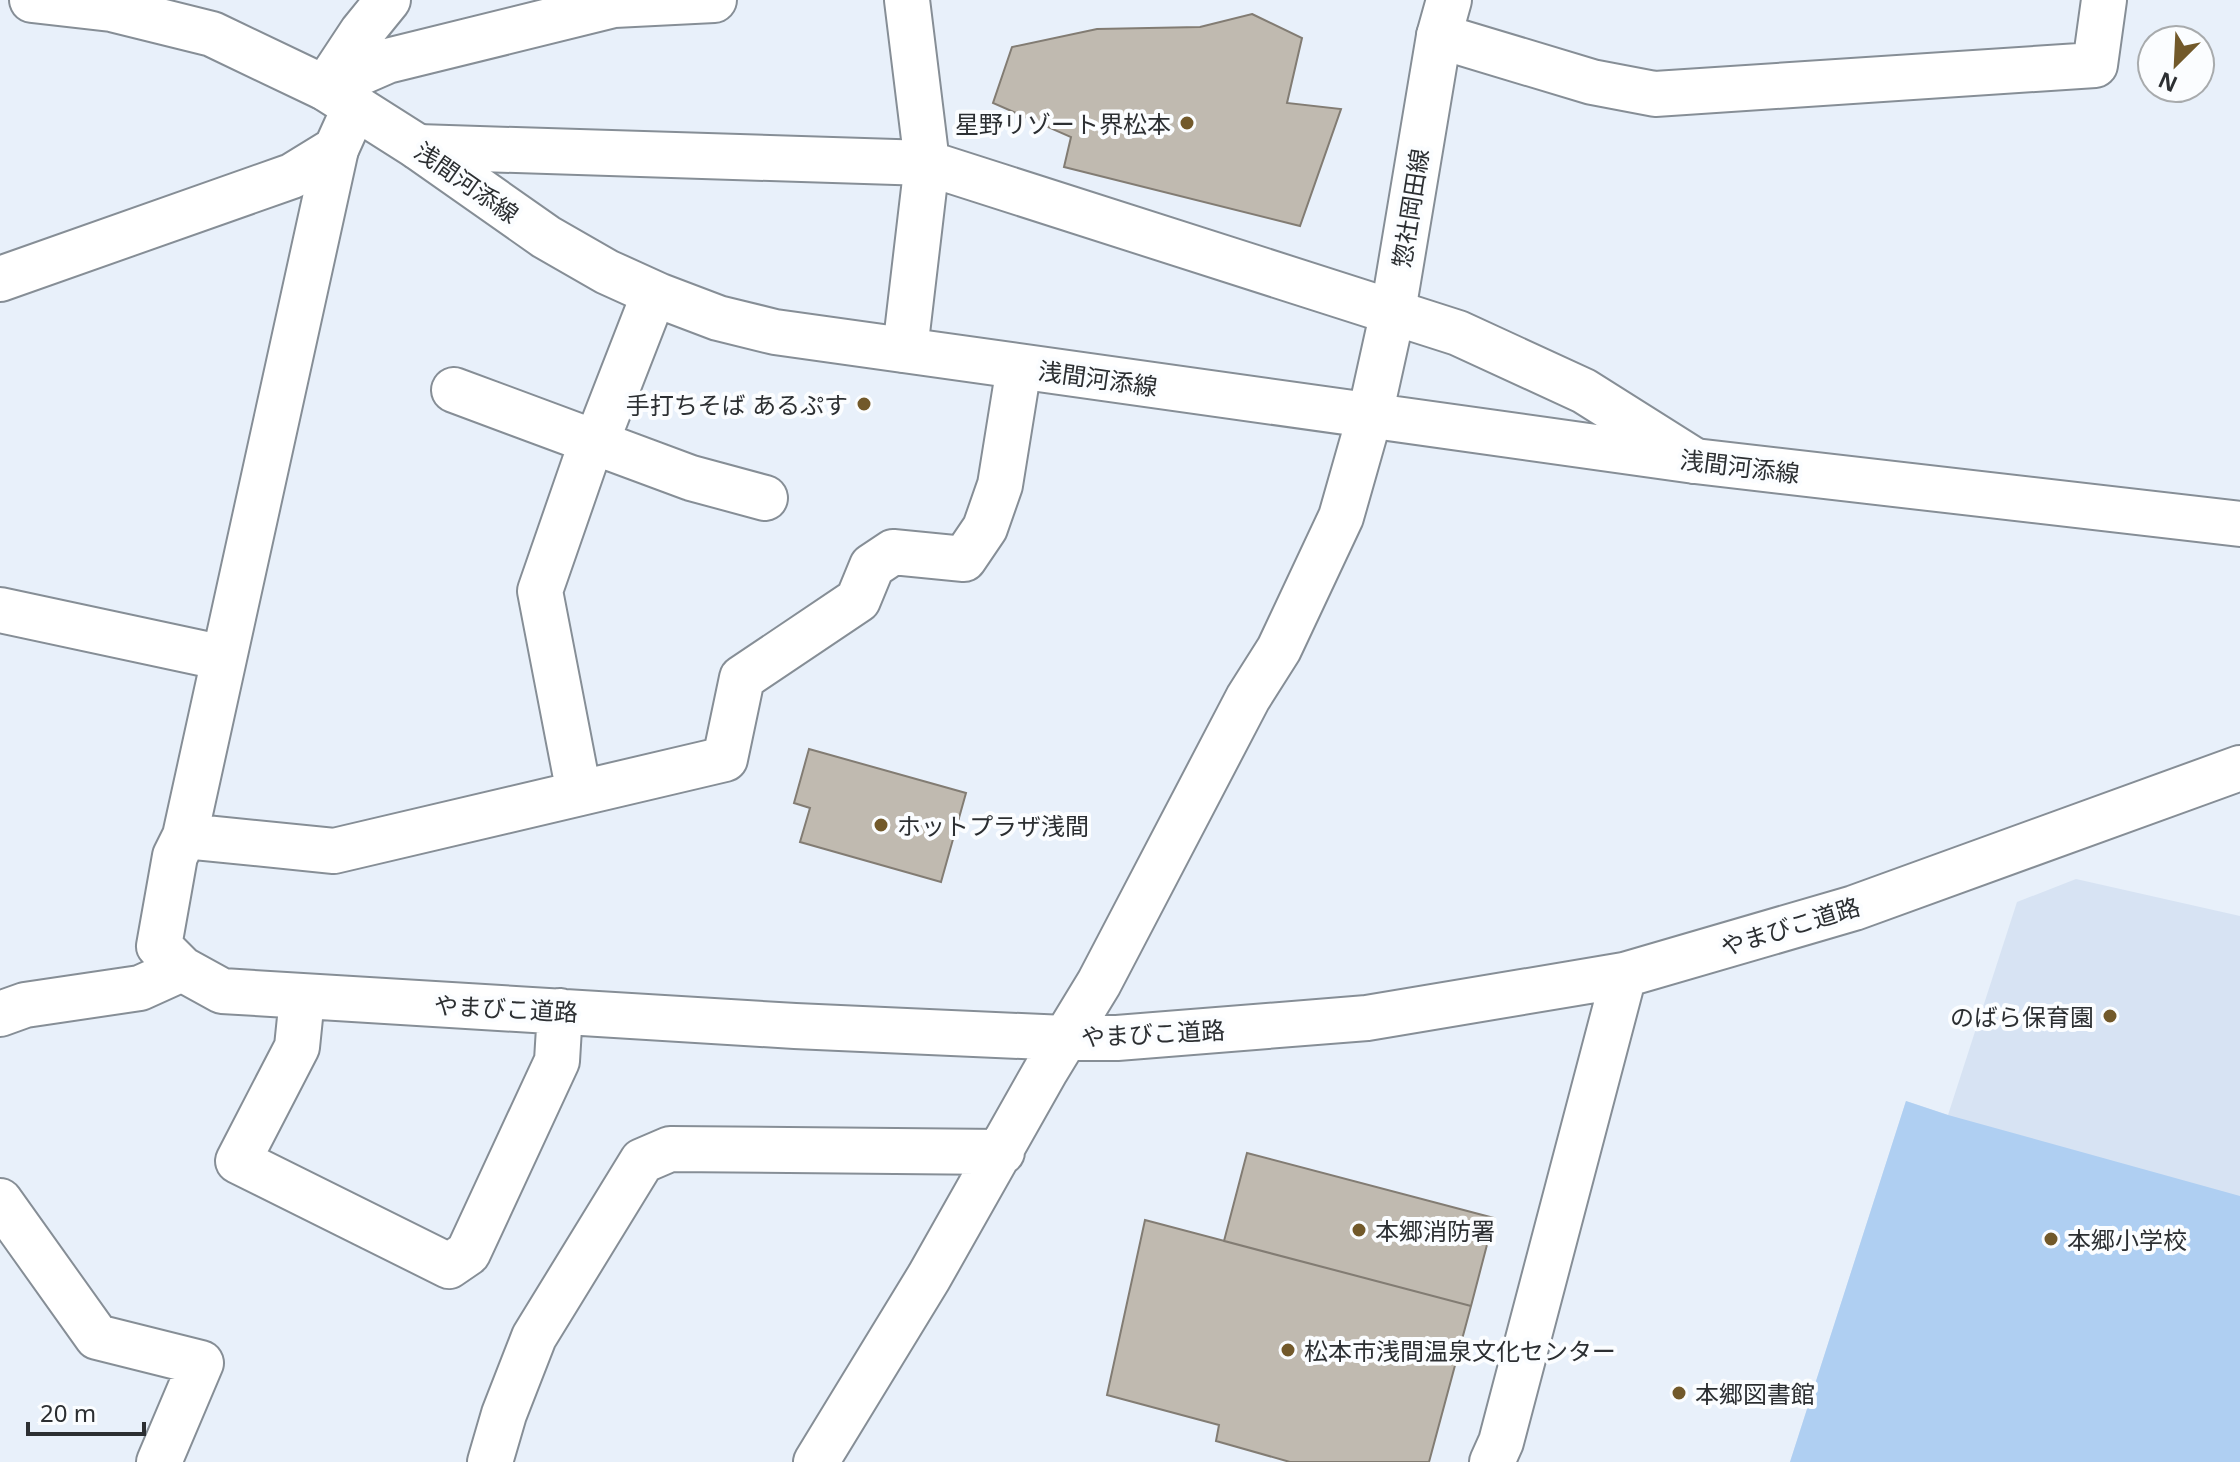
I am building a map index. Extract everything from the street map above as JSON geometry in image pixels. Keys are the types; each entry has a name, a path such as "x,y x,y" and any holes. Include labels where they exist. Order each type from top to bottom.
{"street":[{"name":"浅間河添線","path":"32,0 111,9 212,34 340,97 418,147 546,237 607,272 718,318 775,332 1695,461 2240,524"},
{"path":"388,0 362,32 340,97 336,149 185,836 334,851 725,759 742,678 858,600 872,566 893,552 964,559 985,528 1000,485 1019,367"},
{"path":"340,97 387,61 614,5 714,0"},
{"path":"905,350 927,163 907,0"},
{"path":"1444,18 1592,82 1655,94 2095,65 2104,0"},
{"name":"惣社岡田線","path":"816,1462 876,1368 1099,983 1248,698 1279,649 1341,517 1370,415 1393,311 1444,18"},
{"path":"418,147 927,163 1458,333 1584,391 1695,461"},
{"path":"0,279 292,176 336,149"},
{"path":"579,793 540,591 594,442 654,294"},
{"path":"454,390 691,478 765,498"},
{"path":"0,610 224,658"},
{"name":"やまびこ道路","path":"185,836 175,856 159,946 182,969 222,991 795,1026 1117,1038 1367,1018 1624,975 1854,908 2240,768"},
{"path":"0,1014 25,1005 140,988 182,969"},
{"path":"1492,1462 1501,1442 1624,975"},
{"path":"302,998 297,1047 238,1161 449,1266 468,1253 557,1061 560,1011"},
{"path":"490,1462 504,1414 534,1337 642,1161 670,1149 1002,1152"},
{"path":"0,1201 97,1337 201,1363 159,1462"}],"shaded area":[{"name":"本郷小学校","path":"2076,879 2240,916 2240,1462 1790,1462 1906,1101 1948,1115 2017,902"},
{"name":"本郷小学校","path":"1906,1101 2240,1196 2240,1462 1790,1462"}],"building":[{"name":"星野リゾート界松本","path":"1252,14 1302,38 1287,103 1341,109 1300,226 1064,167 1071,137 993,103 1012,47 1097,29 1200,27"},
{"name":"ホットプラザ浅間","path":"809,749 966,793 941,882 800,842 810,808 794,803"},
{"name":"本郷消防署","path":"1247,1153 1494,1218 1471,1306 1224,1241"},
{"name":"松本市浅間温泉文化センター","path":"1145,1220 1471,1306 1429,1462 1290,1462 1216,1441 1219,1425 1107,1395"}],"place":[{"name":"星野リゾート界松本","path":"1187,123"},
{"name":"手打ちそば あるぷす","path":"864,404"},
{"name":"ホットプラザ浅間","path":"881,825"},
{"name":"のばら保育園","path":"2110,1016"},
{"name":"本郷消防署","path":"1359,1230"},
{"name":"本郷小学校","path":"2051,1239"},
{"name":"松本市浅間温泉文化センター","path":"1288,1350"},
{"name":"本郷図書館","path":"1679,1393"}]}
